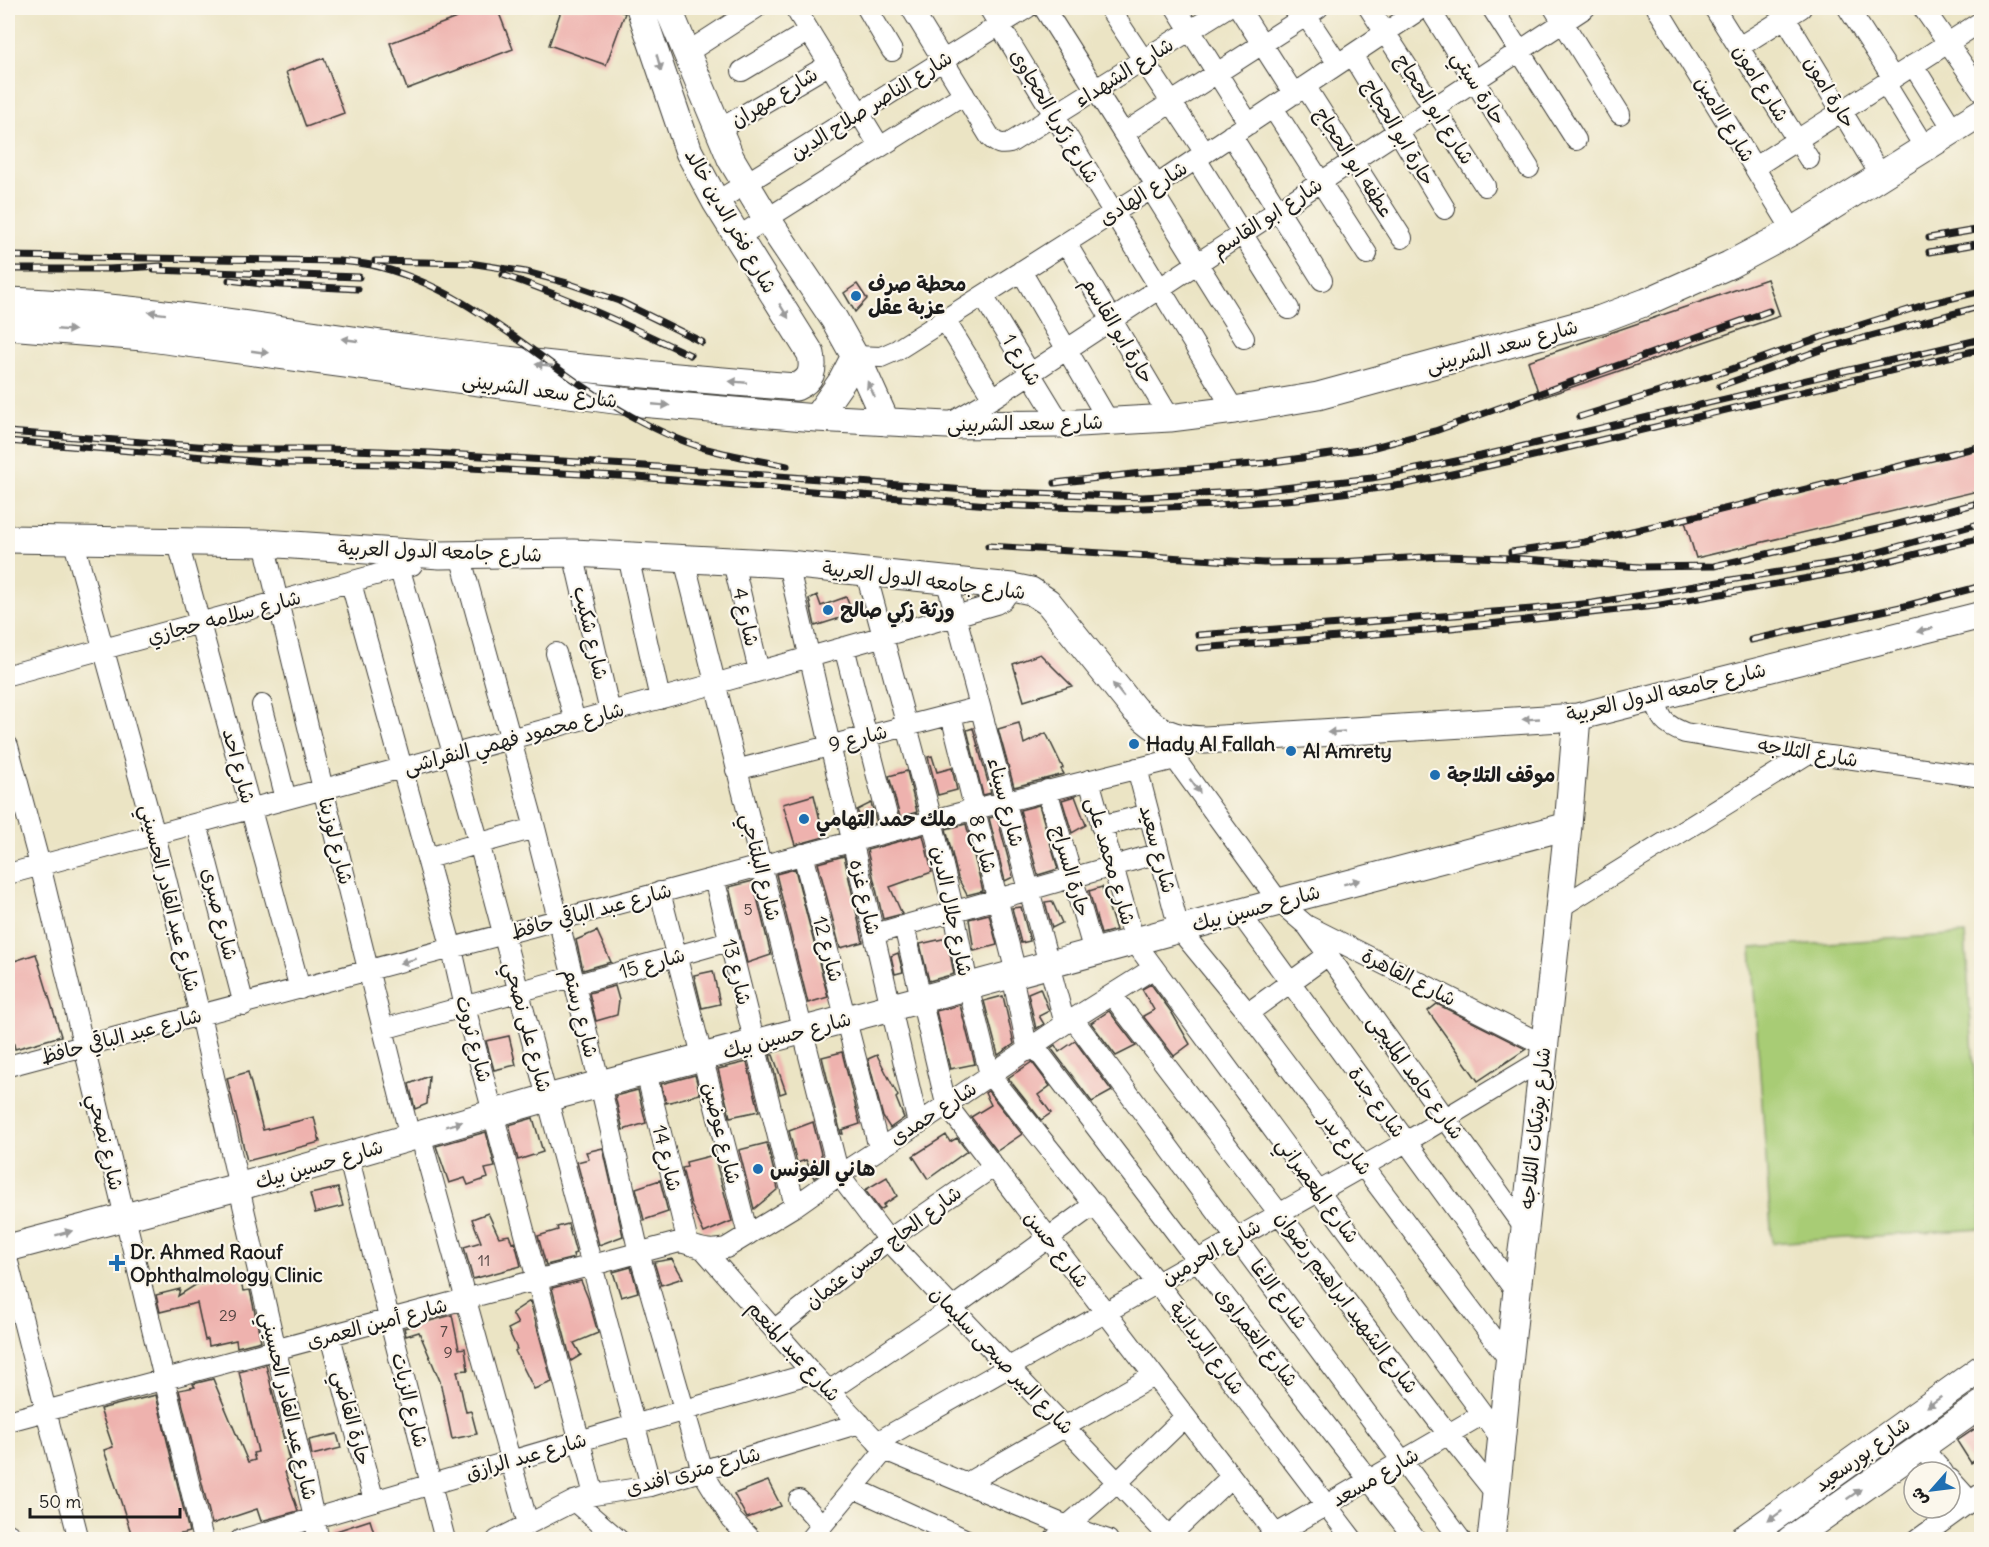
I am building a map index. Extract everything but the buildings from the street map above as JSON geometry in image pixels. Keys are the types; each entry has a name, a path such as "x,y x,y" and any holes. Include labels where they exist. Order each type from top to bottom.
{"main road":[{"name":"شارع فخر الدين خالد","path":"640,8 689,152 716,202 811,354 813,367 811,377 804,384 796,387"},
{"name":"شارع فخر الدين خالد","path":"668,8 731,159 767,219 834,319 855,356 886,422"},
{"name":"شارع سعد الشربينى","path":"8,326 143,337 629,402 816,418 947,425 1061,424 1170,418 1318,396 1601,319 1646,302 1729,265 1793,231 1982,112"},
{"name":"شارع سعد الشربينى","path":"8,301 153,312 522,363 796,387"},
{"path":"816,418 842,381 855,356"},
{"path":"629,402 631,374"},
{"name":"شارع جامعه الدول العربية","path":"8,539 264,543 450,555 573,553 788,564 1012,587 1031,591 1048,602 1134,709 1148,723 1165,733 1183,739 1205,740 1577,717 1982,615"},
{"name":"شارع بوتيكات الثلاجه","path":"1491,1539 1568,826 1577,717"},
{"name":"شارع حسين بيك","path":"8,1248 238,1187 547,1098 1568,826"},
{"name":"شارع بورسعيد","path":"1742,1539 1982,1368"},
{"name":"شارع بورسعيد","path":"1805,1535 1982,1404"}],"street":[{"path":"688,52 756,8"},
{"path":"795,8 880,147"},
{"path":"867,8 892,51"},
{"path":"738,237 964,94 911,8"},
{"name":"شارع زكريا الحجاوى","path":"989,8 1234,410"},
{"name":"شارع الناصر صلاح الدين","path":"716,202 1027,8"},
{"path":"1044,8 1124,133 1197,263 1244,338"},
{"path":"1109,8 1172,102 1242,233 1289,309"},
{"path":"1176,8 1249,124"},
{"name":"شارع الشهداء","path":"964,94 990,137 995,142 1010,143 1226,8"},
{"name":"عطفه ابو الحجاج","path":"1239,8 1262,44 1353,160 1402,238"},
{"name":"شارع ابو الحجاج","path":"1369,8 1485,186"},
{"name":"شارع الهادى","path":"855,356 880,357 897,350 1154,187 1422,8"},
{"name":"حارة سيتي","path":"1429,8 1529,168"},
{"path":"1492,8 1576,140"},
{"name":"شارع ابو القاسم","path":"947,425 993,398 1520,50 1559,15 1585,8"},
{"name":"شارع الامين","path":"1657,8 1793,231"},
{"name":"شارع امون","path":"1714,8 1809,159"},
{"path":"1848,8 1924,148"},
{"path":"1923,8 1982,92"},
{"path":"1124,133 1262,44 1308,10"},
{"name":"حارة ابو الحجاج","path":"1308,10 1398,130 1445,208"},
{"path":"1739,47 1788,11"},
{"name":"حارة امون","path":"1788,11 1842,111 1881,176"},
{"path":"1559,15 1620,114"},
{"path":"1755,167 1982,21"},
{"path":"742,71 809,31"},
{"name":"شارع مهران","path":"718,130 830,64"},
{"path":"1913,65 1953,129"},
{"path":"1273,108 1367,254"},
{"path":"1231,135 1322,280"},
{"name":"حارة ابو القاسم","path":"1066,243 1170,418"},
{"path":"1021,271 1109,422"},
{"name":"شارع 1","path":"983,296 1061,424"},
{"path":"945,320 993,398"},
{"name":"شارع عبد القادر الحسيني","path":"73,539 155,836 200,1015 319,1539"},
{"name":"شارع احد","path":"178,543 300,990"},
{"name":"شارع لوزينا","path":"264,543 382,1029 465,1300 528,1524"},
{"name":"شارع شكيب","path":"573,553 610,712"},
{"name":"شارع سلامه حجازي","path":"8,675 450,555"},
{"name":"شارع رستم","path":"450,555 511,738 600,1084 639,1253 702,1471 732,1520 752,1539"},
{"path":"628,556 660,699"},
{"name":"شارع البلتاجي","path":"684,560 839,1175"},
{"name":"شارع 4","path":"733,562 759,671"},
{"name":"شارع غزه","path":"788,564 918,1124"},
{"name":"شارع على نصحي","path":"400,570 504,934 651,1486"},
{"name":"شارع جلال الدين","path":"866,573 932,820 990,1075"},
{"name":"شارع سيناء","path":"946,579 1049,964 1070,1022"},
{"name":"شارع ثروت","path":"351,583 452,949 594,1495"},
{"name":"شارع محمود فهمي النقراشى","path":"8,874 660,699 955,616 996,604 1003,600 1012,587"},
{"path":"844,647 891,831"},
{"path":"556,653 575,722"},
{"name":"شارع الثلاجه","path":"1654,697 1660,718 1669,727 1685,733 1982,777"},
{"path":"261,705 286,799"},
{"name":"شارع 9","path":"736,770 980,707"},
{"name":"شارع 8","path":"951,714 998,899 1031,1049"},
{"name":"شارع القاهرة","path":"1148,723 1279,902 1306,925 1543,1052"},
{"name":"شارع نصحي","path":"8,746 40,865 203,1539"},
{"path":"1559,908 1809,753"},
{"name":"شارع عبد الباقي حافظ","path":"8,1066 932,820 1175,759"},
{"name":"شارع سعيد","path":"1137,768 1179,929"},
{"name":"شارع محمد على","path":"1089,780 1134,941"},
{"name":"حارة السراج","path":"1047,790 1094,952"},
{"path":"1101,826 1149,814"},
{"name":"شارع صبرى","path":"197,824 244,1005"},
{"path":"427,858 535,828"},
{"path":"874,934 1159,853"},
{"name":"شارع 12","path":"803,854 879,1148"},
{"name":"شارع 13","path":"714,878 795,1206"},
{"name":"شارع عوضين","path":"660,892 748,1235"},
{"name":"شارع جدة","path":"1239,912 1516,1292"},
{"name":"شارع حامد المليجى","path":"1306,925 1525,1229"},
{"name":"شارع حسن","path":"904,926 946,1104 1231,1477 1274,1538"},
{"name":"شارع بدر","path":"1179,929 1248,1013 1510,1361"},
{"name":"شارع 15","path":"382,1029 519,992 677,956 729,941"},
{"name":"شارع المعصراني","path":"1134,941 1502,1440"},
{"path":"1248,1013 1328,955"},
{"name":"شارع حمدى","path":"537,1280 679,1242 714,1251 726,1248 795,1206 879,1148 1154,968"},
{"name":"شارع الشهيد ابراهيم رضوان","path":"1112,995 1496,1494"},
{"name":"شارع الاغا","path":"1070,1022 1237,1238 1461,1539"},
{"name":"شارع الغمراوى","path":"1031,1049 1368,1481 1416,1539"},
{"name":"شارع الحرمين","path":"816,1532 854,1488 881,1446 1009,1368 1446,1119 1543,1052"},
{"name":"شارع 14","path":"646,1072 696,1247"},
{"name":"شارع الريدانية","path":"990,1075 1157,1283 1353,1539"},
{"name":"شارع الزيات","path":"348,1155 445,1539"},
{"name":"شارع الحاج حسن عثمان","path":"774,1330 888,1240 993,1167"},
{"name":"شارع البير صبحى سليمان","path":"839,1175 888,1240 1118,1482 1168,1538"},
{"path":"829,1390 952,1308 1095,1204"},
{"name":"شارع عبد المنعم","path":"696,1247 881,1446"},
{"path":"8,1262 79,1539"},
{"name":"شارع أمين العمرى","path":"8,1421 537,1280"},
{"name":"حارة القاضي","path":"330,1336 374,1501"},
{"name":"شارع عبد الرازق","path":"240,1539 812,1372"},
{"path":"965,1484 1153,1376"},
{"name":"شارع مسعد","path":"1274,1538 1326,1505 1483,1414"},
{"path":"1061,1533 1185,1417"},
{"name":"شارع مترى افندى","path":"497,1539 574,1501 594,1495 651,1486 860,1424"},
{"path":"881,1446 965,1484 1061,1533 1108,1539"},
{"path":"1921,1447 1932,1460"},
{"path":"1168,1538 1231,1477"},
{"path":"1917,1539 1976,1497 1962,1487"},
{"path":"854,1488 967,1539"},
{"path":"799,1500 816,1532"},
{"path":"574,1501 619,1539"},
{"path":"8,1536 12,1539"}],"green space":[{"path":"1965,934 1981,1173 1981,1229 1772,1243 1751,948"}],"railway":[{"path":"1929,238 1982,229"},
{"path":"1929,252 1982,243"},
{"path":"8,256 339,261 371,265 408,276 442,291 506,331 599,397 662,432 704,448 787,466"},
{"path":"375,261 470,263 526,272 619,301 702,342"},
{"path":"8,269 109,269 161,266"},
{"path":"154,270 359,277"},
{"path":"503,275 574,302 690,355"},
{"path":"229,280 358,289"},
{"path":"1579,417 1924,305 1982,291"},
{"path":"1720,386 1823,349 1982,306"},
{"path":"1055,483 1141,473 1266,463 1367,449 1435,431 1769,311"},
{"path":"8,432 237,449 328,449 431,453 980,491 1142,497 1257,491 1372,478 1481,456 1982,339"},
{"path":"8,441 277,463 396,464 637,477 989,505 1117,509 1218,505 1298,499 1402,485 1982,349"},
{"path":"1511,552 1585,542 1982,446"},
{"path":"988,546 1264,563 1339,562 1442,556 1641,567 1714,566 1886,527 1982,502"},
{"path":"1198,635 1593,603 1850,560 1982,523"},
{"path":"1199,648 1451,628 1655,606 1847,571 1982,538"},
{"path":"1751,640 1905,606 1982,586"}],"place":[{"name":"محطة صرف عزبة عقل","path":"856,296"},
{"name":"ورثة زكي صالح","path":"828,610"},
{"name":"Hady Al Fallah","path":"1134,744"},
{"name":"Al Amrety","path":"1291,751"},
{"name":"موقف التلاجة","path":"1435,775"},
{"name":"ملك حمد التهامي","path":"804,819"},
{"name":"هاني الفونس","path":"758,1169"},
{"name":"Dr. Ahmed Raouf Ophthalmology Clinic","path":"117,1263"}]}
